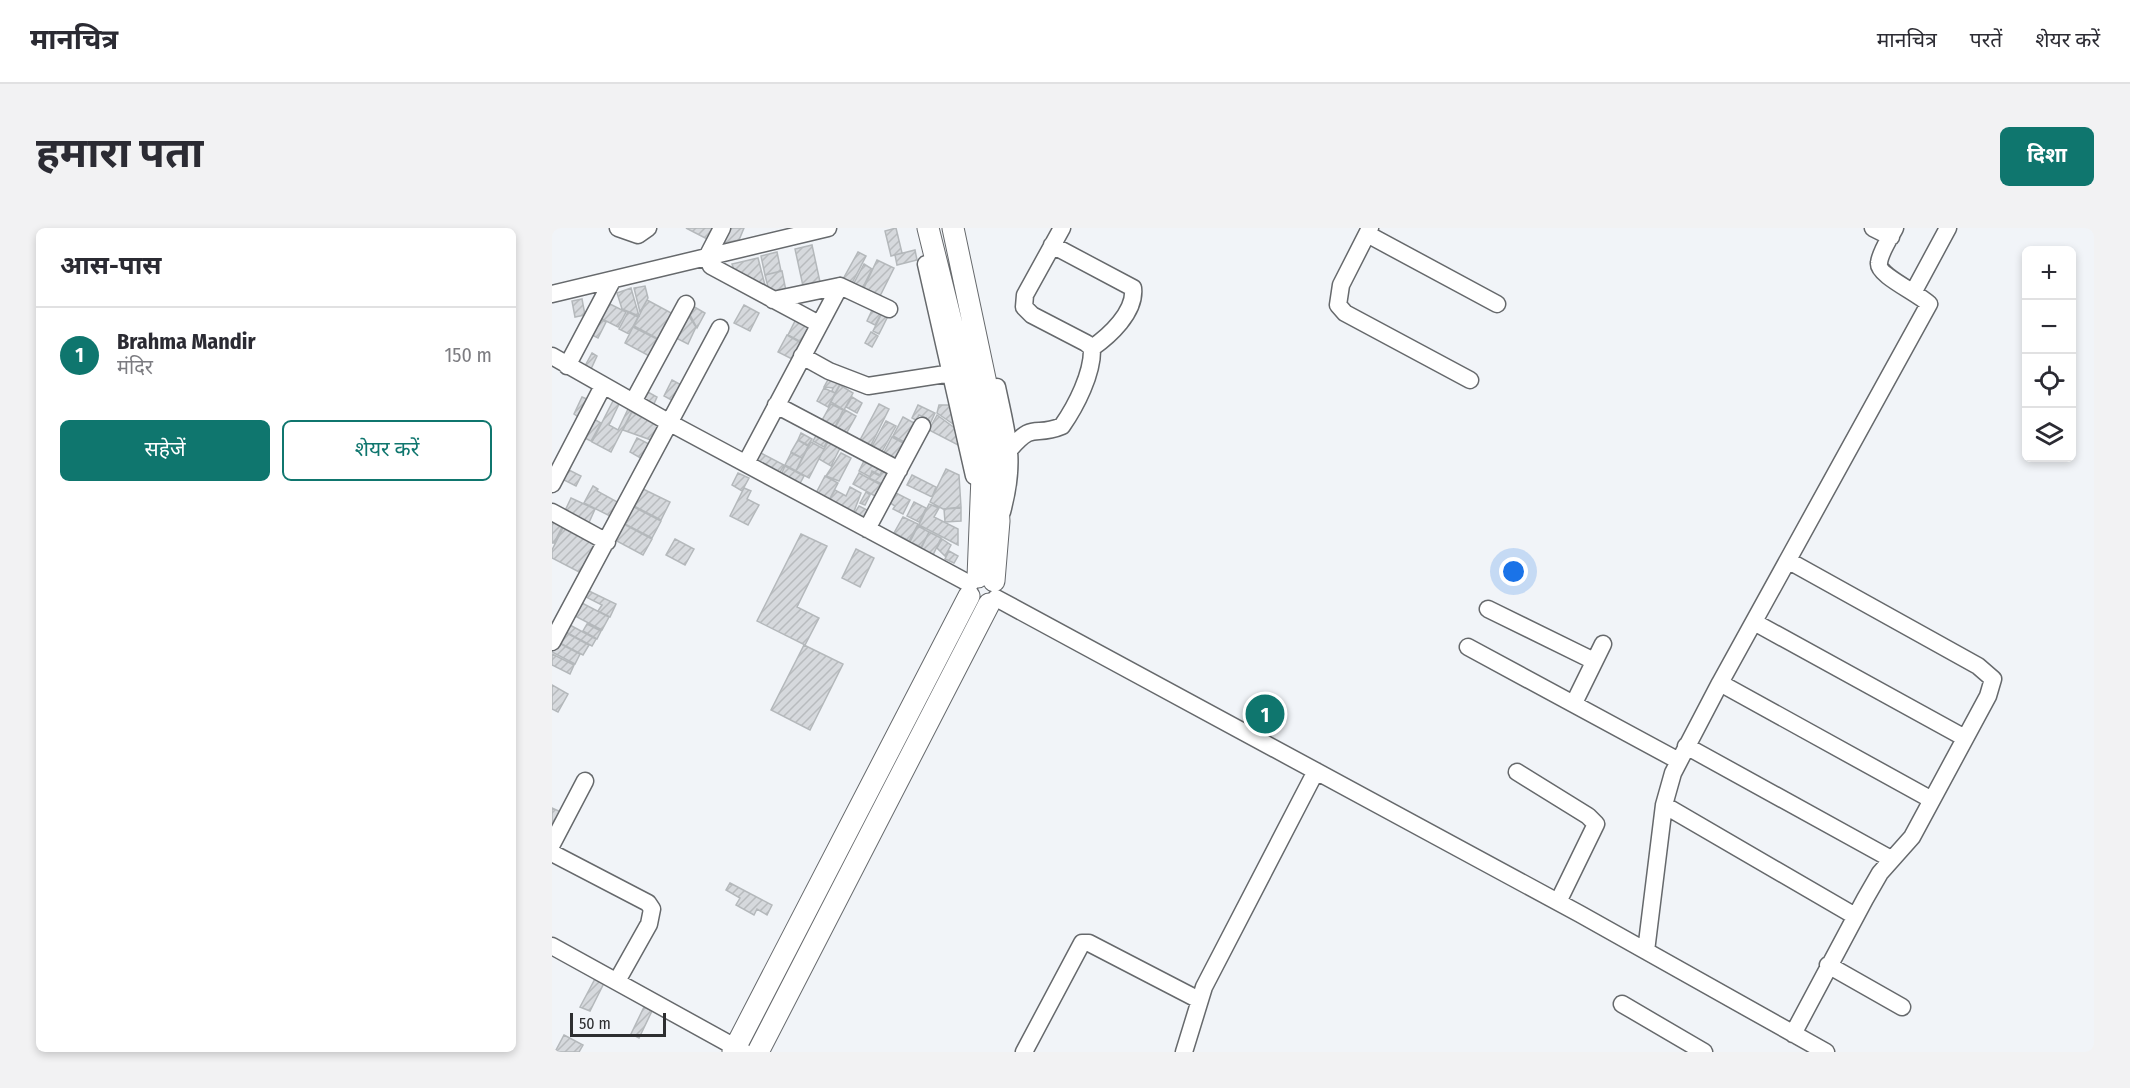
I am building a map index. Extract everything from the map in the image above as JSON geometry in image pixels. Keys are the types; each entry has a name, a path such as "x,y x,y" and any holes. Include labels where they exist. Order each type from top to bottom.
{"main road":[{"path":"737,1050 982,590 980,509 982,476 979,433 928,228"},
{"path":"758,1052 982,590 999,521 991,407 953,228"}],"street":[{"path":"618,228 638,235 648,228"},
{"path":"707,257 722,228"},
{"path":"553,292 612,281 790,233 828,228"},
{"path":"918,228 952,373 980,509"},
{"path":"964,228 1010,449 1010,482 999,521"},
{"path":"1062,228 1025,295 1024,307 1032,315 1092,348"},
{"path":"1646,951 1664,805 1683,754 1929,304 1914,291 1885,275 1879,269 1879,261 1893,233 1873,228"},
{"path":"1914,291 1948,228"},
{"path":"1470,381 1346,313 1338,305 1341,285 1369,231 1497,304"},
{"path":"1010,449 1023,434 1031,430 1062,426 1087,376 1092,348 1116,327 1132,300 1133,288 1052,245"},
{"path":"707,257 717,272 819,324"},
{"path":"567,366 612,281"},
{"path":"773,300 840,286 889,309"},
{"path":"746,463 840,286"},
{"path":"633,402 686,304"},
{"path":"552,642 720,328"},
{"path":"552,356 670,423 1558,902 1826,1052"},
{"path":"802,356 829,371 868,386 952,373"},
{"path":"552,484 603,386"},
{"path":"776,405 899,470"},
{"path":"867,529 922,426"},
{"path":"552,512 607,542"},
{"path":"1789,561 1989,673 1993,679 1992,688 1912,837 1891,860 1855,916 1793,1034"},
{"path":"1488,609 1594,661"},
{"path":"1754,622 1965,738"},
{"path":"1574,703 1603,644"},
{"path":"1468,647 1574,703 1683,754 1891,860"},
{"path":"1720,683 1932,800"},
{"path":"1184,1052 1199,1000 1316,771"},
{"path":"1517,772 1588,816 1596,824 1558,902"},
{"path":"552,844 585,781"},
{"path":"1664,805 1855,916"},
{"path":"552,853 648,903 652,909 649,924 618,981"},
{"path":"1024,1052 1082,943 1089,943 1199,1000"},
{"path":"552,946 618,981 737,1050"},
{"path":"1828,965 1902,1007"},
{"path":"1622,1004 1704,1052"}],"building":[{"path":"686,228 712,228 715,229 709,240"},
{"path":"725,228 744,228 739,240 717,244"},
{"path":"896,228 902,253 891,256 885,231"},
{"path":"812,245 820,282 803,286 795,249"},
{"path":"915,250 917,260 897,265 895,255"},
{"path":"777,252 781,271 765,275 761,256"},
{"path":"858,252 866,256 851,285 842,281"},
{"path":"758,258 767,293 736,276 732,264"},
{"path":"877,260 894,268 879,298 863,290"},
{"path":"864,264 872,269 862,289 853,285"},
{"path":"782,271 786,291 770,295 765,275"},
{"path":"645,286 648,298 640,312 634,288"},
{"path":"631,288 639,316 622,309 617,293"},
{"path":"582,299 585,315 575,317 572,301"},
{"path":"647,300 675,315 662,341 634,326"},
{"path":"606,302 626,312 618,327 598,317"},
{"path":"875,304 884,308 875,325 867,321"},
{"path":"691,305 705,313 697,328 688,311"},
{"path":"744,305 759,313 750,331 734,323"},
{"path":"883,311 889,314 879,334 873,331"},
{"path":"628,312 638,317 629,334 619,329"},
{"path":"687,313 696,327 688,344 674,337"},
{"path":"597,317 606,322 598,338 588,333"},
{"path":"796,319 813,328 805,344 788,335"},
{"path":"633,327 661,341 653,358 625,343"},
{"path":"871,332 878,336 872,347 865,343"},
{"path":"787,335 803,344 794,360 778,352"},
{"path":"592,353 597,356 591,369 585,366"},
{"path":"830,376 841,382 835,393 832,391 833,388 824,387"},
{"path":"672,380 685,387 677,403 664,396"},
{"path":"840,385 853,393 844,410 831,402"},
{"path":"824,388 835,393 828,407 817,401"},
{"path":"646,391 657,397 653,406 641,400"},
{"path":"582,397 589,400 580,418 574,414"},
{"path":"852,397 862,403 857,413 846,407"},
{"path":"614,399 620,402 609,425 618,430 629,407 633,409 611,452 592,442"},
{"path":"831,404 843,410 833,431 820,424"},
{"path":"879,404 889,409 870,447 859,442"},
{"path":"918,405 935,413 929,426 924,424 926,418 919,415 916,420 912,418"},
{"path":"939,405 953,405 956,426 937,413"},
{"path":"845,410 856,416 846,434 835,428"},
{"path":"632,412 662,427 654,441 623,430"},
{"path":"937,415 956,429 958,445 929,430"},
{"path":"590,417 601,423 591,441 580,436"},
{"path":"903,417 916,424 906,443 893,436"},
{"path":"886,421 896,426 880,455 870,450"},
{"path":"818,432 829,437 824,447 813,441"},
{"path":"801,433 812,439 808,445 798,440"},
{"path":"892,437 905,444 895,465 881,458"},
{"path":"637,438 651,445 644,460 630,452"},
{"path":"830,438 842,444 831,466 819,459"},
{"path":"798,440 808,446 802,458 791,452"},
{"path":"811,442 824,449 809,478 796,471"},
{"path":"759,452 784,465 779,474 754,461"},
{"path":"791,453 802,458 796,471 785,465"},
{"path":"841,453 851,458 839,481 826,476"},
{"path":"866,457 884,466 880,475 872,471 870,477 859,471"},
{"path":"785,466 804,476 799,485 780,477"},
{"path":"565,468 581,476 576,486 560,478"},
{"path":"884,468 890,472 884,485 869,478 872,472 880,476"},
{"path":"946,469 959,475 961,507 943,509 930,502"},
{"path":"738,473 749,478 742,491 732,485"},
{"path":"859,473 881,485 875,496 853,484"},
{"path":"912,475 936,487 932,497 907,485"},
{"path":"825,476 838,483 828,502 816,493"},
{"path":"593,486 598,489 597,491 621,504 614,518 584,503"},
{"path":"850,487 861,493 853,514 829,501 835,490 846,496"},
{"path":"744,488 751,491 747,499 759,505 748,525 730,516"},
{"path":"643,489 670,502 661,520 634,506"},
{"path":"892,491 910,500 903,514 893,509 895,506 887,501"},
{"path":"866,492 870,495 865,505 860,503"},
{"path":"571,498 595,509 587,527 563,515"},
{"path":"914,502 926,508 919,522 907,516"},
{"path":"929,504 939,508 934,517 958,529 958,545 919,525"},
{"path":"632,506 661,521 652,538 623,523"},
{"path":"859,506 871,512 866,521 854,514"},
{"path":"961,508 961,521 945,522 944,509"},
{"path":"903,517 918,524 909,541 894,533"},
{"path":"552,519 563,525 554,543 552,543"},
{"path":"622,523 652,539 643,555 613,539"},
{"path":"564,526 599,544 583,574 552,558 552,550"},
{"path":"918,526 929,532 921,547 910,542"},
{"path":"929,532 941,538 933,555 921,549"},
{"path":"801,534 827,546 797,607 819,618 805,645 757,621"},
{"path":"675,539 694,549 685,565 666,555"},
{"path":"942,539 951,545 945,556 937,548"},
{"path":"856,549 874,558 860,587 842,578"},
{"path":"949,551 958,556 954,563 945,559"},
{"path":"587,590 616,604 610,617 598,611 602,605 584,596"},
{"path":"580,602 609,617 602,630 573,615"},
{"path":"568,624 596,639 592,646 564,631"},
{"path":"587,624 601,631 597,639 583,631"},
{"path":"563,631 589,645 583,655 558,642"},
{"path":"557,642 580,654 575,664 552,652"},
{"path":"804,645 843,664 810,730 771,710"},
{"path":"552,654 574,665 570,674 552,665"},
{"path":"552,685 568,694 558,712 552,709"},
{"path":"1258,698 1283,713 1274,728 1249,713"},
{"path":"552,808 561,812 552,830"},
{"path":"730,883 772,905 767,915 757,909 754,915 736,905 740,898 726,890"},
{"path":"596,977 605,981 590,1011 580,1007"},
{"path":"644,1007 652,1011 639,1038 631,1034"},
{"path":"564,1035 583,1045 579,1052 555,1052"}],"place":[{"name":"Brahma Mandir","path":"1265,714"}]}
